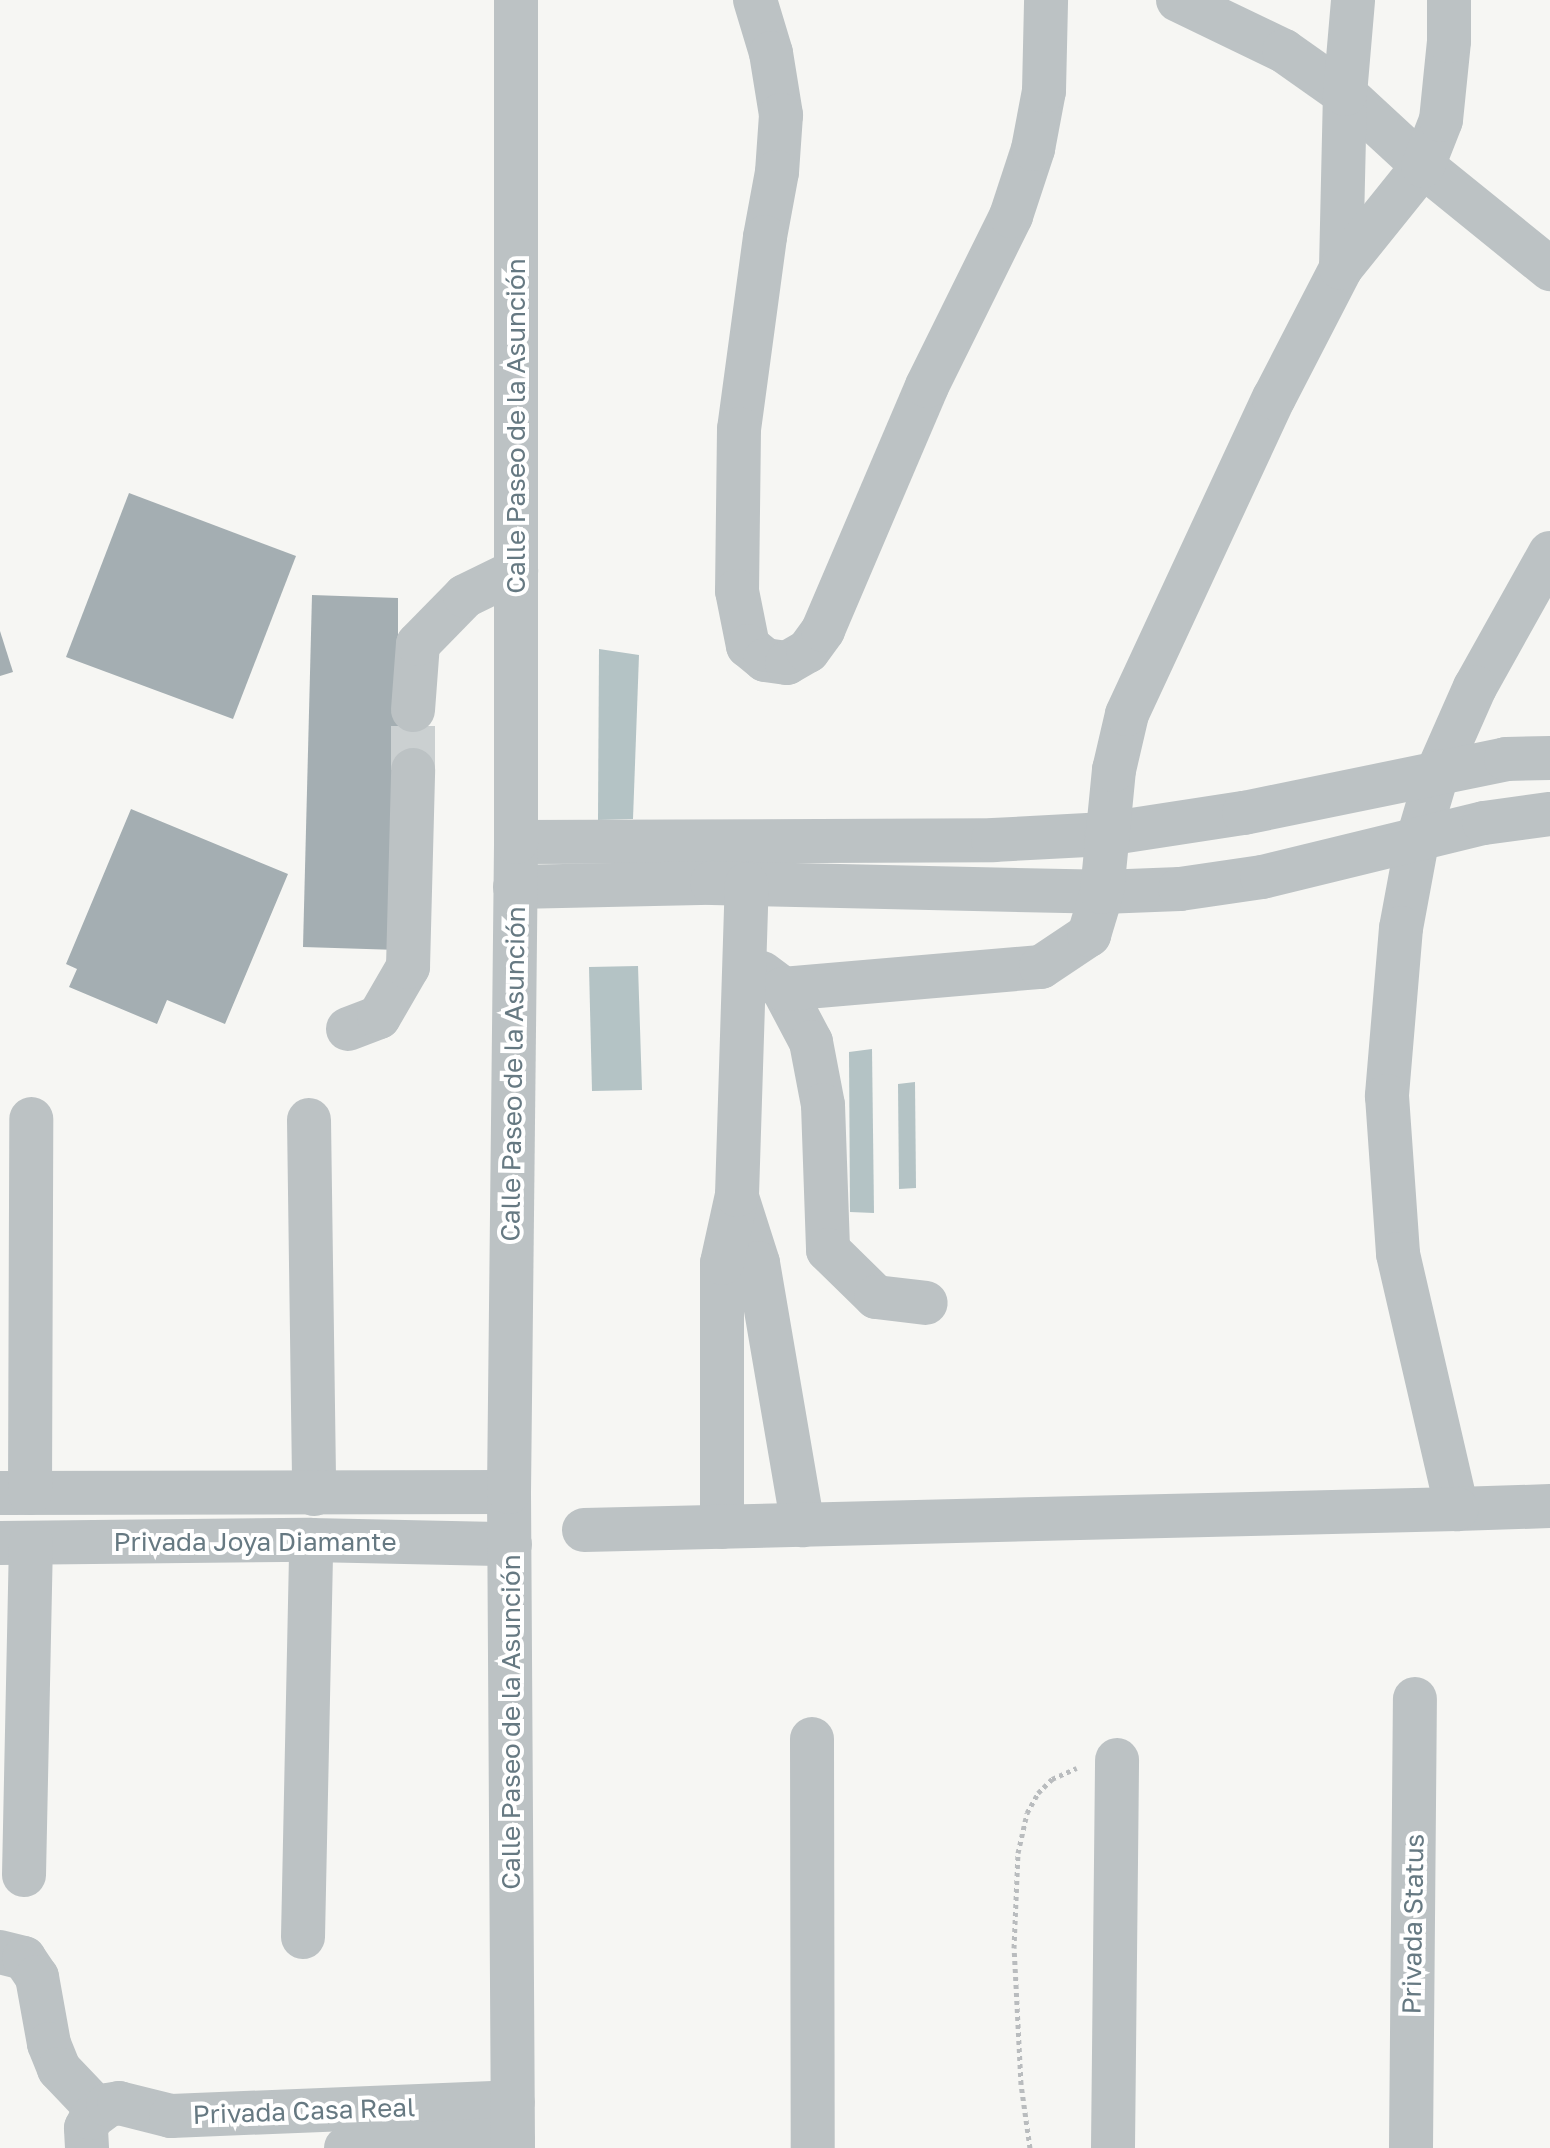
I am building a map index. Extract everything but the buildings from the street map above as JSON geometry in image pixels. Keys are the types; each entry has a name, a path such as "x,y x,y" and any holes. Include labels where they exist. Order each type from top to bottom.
{"street":[{"name":"Calle Paseo de la Asunción","path":"513,2130 509,1492 516,842 516,0"},
{"path":"755,0 771,53 781,115 777,172 739,429 737,591 748,646 765,660 787,663 808,651 823,630 927,386 1011,216 1033,149 1044,91 1046,0"},
{"path":"1178,0 1284,51 1345,94 1423,166 1550,269"},
{"path":"1341,268 1345,94 1353,0"},
{"path":"783,989 1041,967 1089,935 1102,892 1106,834 1127,714 1274,398 1341,268 1423,166 1441,120 1449,41 1449,0"},
{"path":"1457,1509 1398,1254 1387,1096 1401,928 1417,842 1438,771 1475,687 1550,553"},
{"path":"413,710 418,644 465,596 516,571"},
{"path":"516,842 993,840 1106,834 1244,813 1506,759 1550,758"},
{"path":"348,1029 379,1017 408,967 413,770"},
{"path":"515,887 747,884 1102,892 1180,889 1262,877 1417,842 1484,823 1550,814"},
{"path":"806,840 806,885"},
{"path":"722,1527 722,1263 737,1195 747,884"},
{"path":"745,959 783,989 811,1042 823,1105 828,1250 876,1297 926,1303"},
{"path":"15,1493 31,1119"},
{"path":"309,1120 314,1494"},
{"path":"737,1195 758,1263 803,1525"},
{"name":"Privada Joya Diamante","path":"15,1493 509,1492"},
{"path":"584,1530 1550,1506"},
{"path":"303,1937 311,1540"},
{"name":"Privada Joya Diamante","path":"15,1543 311,1540 510,1544"},
{"path":"15,1543 24,1875"},
{"name":"Privada Status","path":"1411,2148 1415,1699"},
{"path":"812,1739 813,2148"},
{"path":"1101,1763 1113,2148"},
{"name":"Privada Casa Real","path":"0,1952 24,1958 37,1977 49,2044 92,2129 119,2103 171,2116 513,2130"},
{"name":"Privada Casa Real","path":"346,2148 513,2130"}],"path":[{"path":"1030,2148 1021,2084 1014,1948 1018,1853 1027,1813 1038,1793 1052,1779 1101,1763"}],"shaded area":[{"path":"599,649 639,655 633,819 598,820"},
{"path":"638,966 642,1090 592,1091 589,967"},
{"path":"872,1049 874,1213 850,1212 849,1052"},
{"path":"915,1082 916,1188 899,1189 898,1084"}],"tunnel":[{"path":"413,710 413,770"}]}
